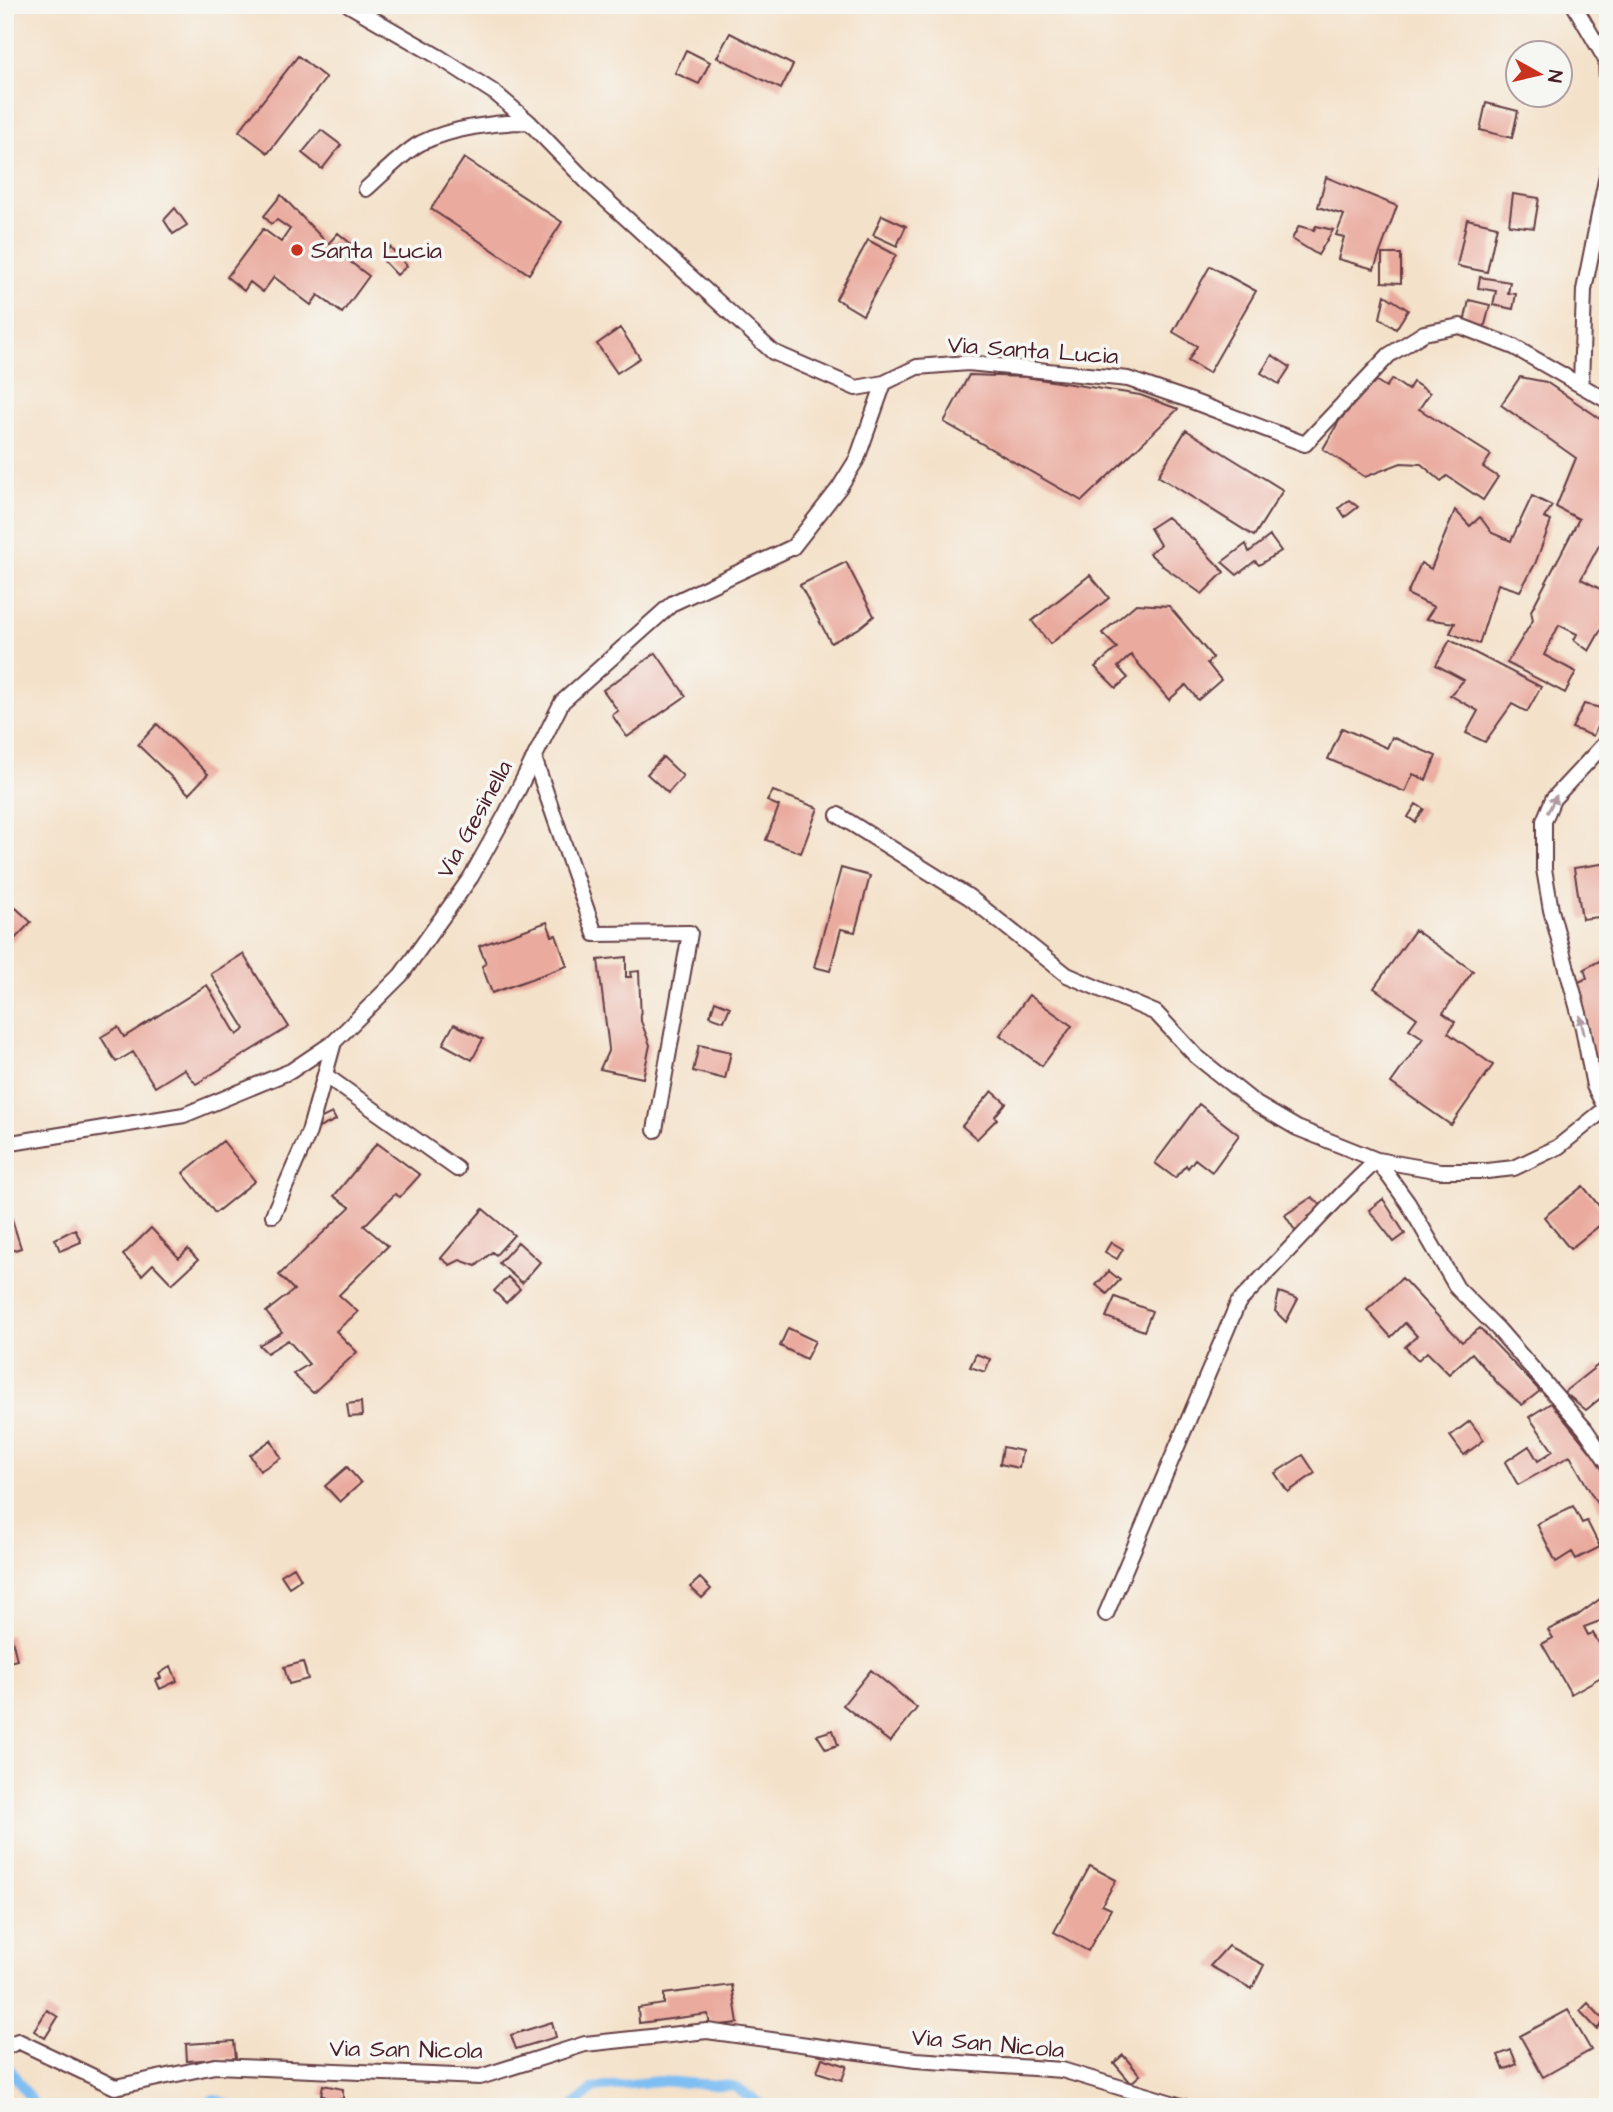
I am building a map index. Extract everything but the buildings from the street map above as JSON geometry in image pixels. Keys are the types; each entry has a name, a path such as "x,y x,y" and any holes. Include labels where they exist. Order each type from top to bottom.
{"lane":[{"name":"Via Santa Lucia","path":"349,5 495,93 529,122 591,186 773,352 856,388 884,383 917,367 968,363 1128,379 1305,444 1389,355 1424,332 1460,326 1514,347 1581,385"},
{"path":"1574,5 1606,60 1608,98"},
{"path":"366,189 419,144 447,134 502,122 529,122"},
{"path":"1608,170 1584,290 1581,385 1608,401"},
{"name":"Via Gesinella","path":"5,1144 184,1115 291,1071 334,1042 401,975 471,877 562,702 673,603 793,547 839,488 856,458 884,383"},
{"path":"838,815 969,897 1067,975 1157,1013 1196,1056 1255,1104 1297,1128 1377,1160 1440,1171 1487,1171 1514,1168 1558,1147 1606,1111 1594,1086 1583,1028 1551,910 1544,869 1544,821 1553,799 1608,740"},
{"path":"534,758 595,934 690,933 655,1130"},
{"path":"273,1215 309,1132 334,1042"},
{"path":"325,1075 457,1169"},
{"path":"1377,1160 1408,1203 1457,1288 1498,1329 1584,1429 1608,1464"},
{"path":"1106,1615 1238,1303 1377,1160"},
{"name":"Via San Nicola","path":"12,2045 115,2087 215,2066 480,2077 585,2044 707,2031 916,2060 1062,2070 1185,2107"}],"waterway":[{"path":"5,2062 36,2107"},
{"path":"572,2107 594,2088 658,2081 733,2086 766,2107"},
{"path":"204,2107 214,2099 234,2107"}],"place":[{"name":"Santa Lucia","path":"297,250"}]}
